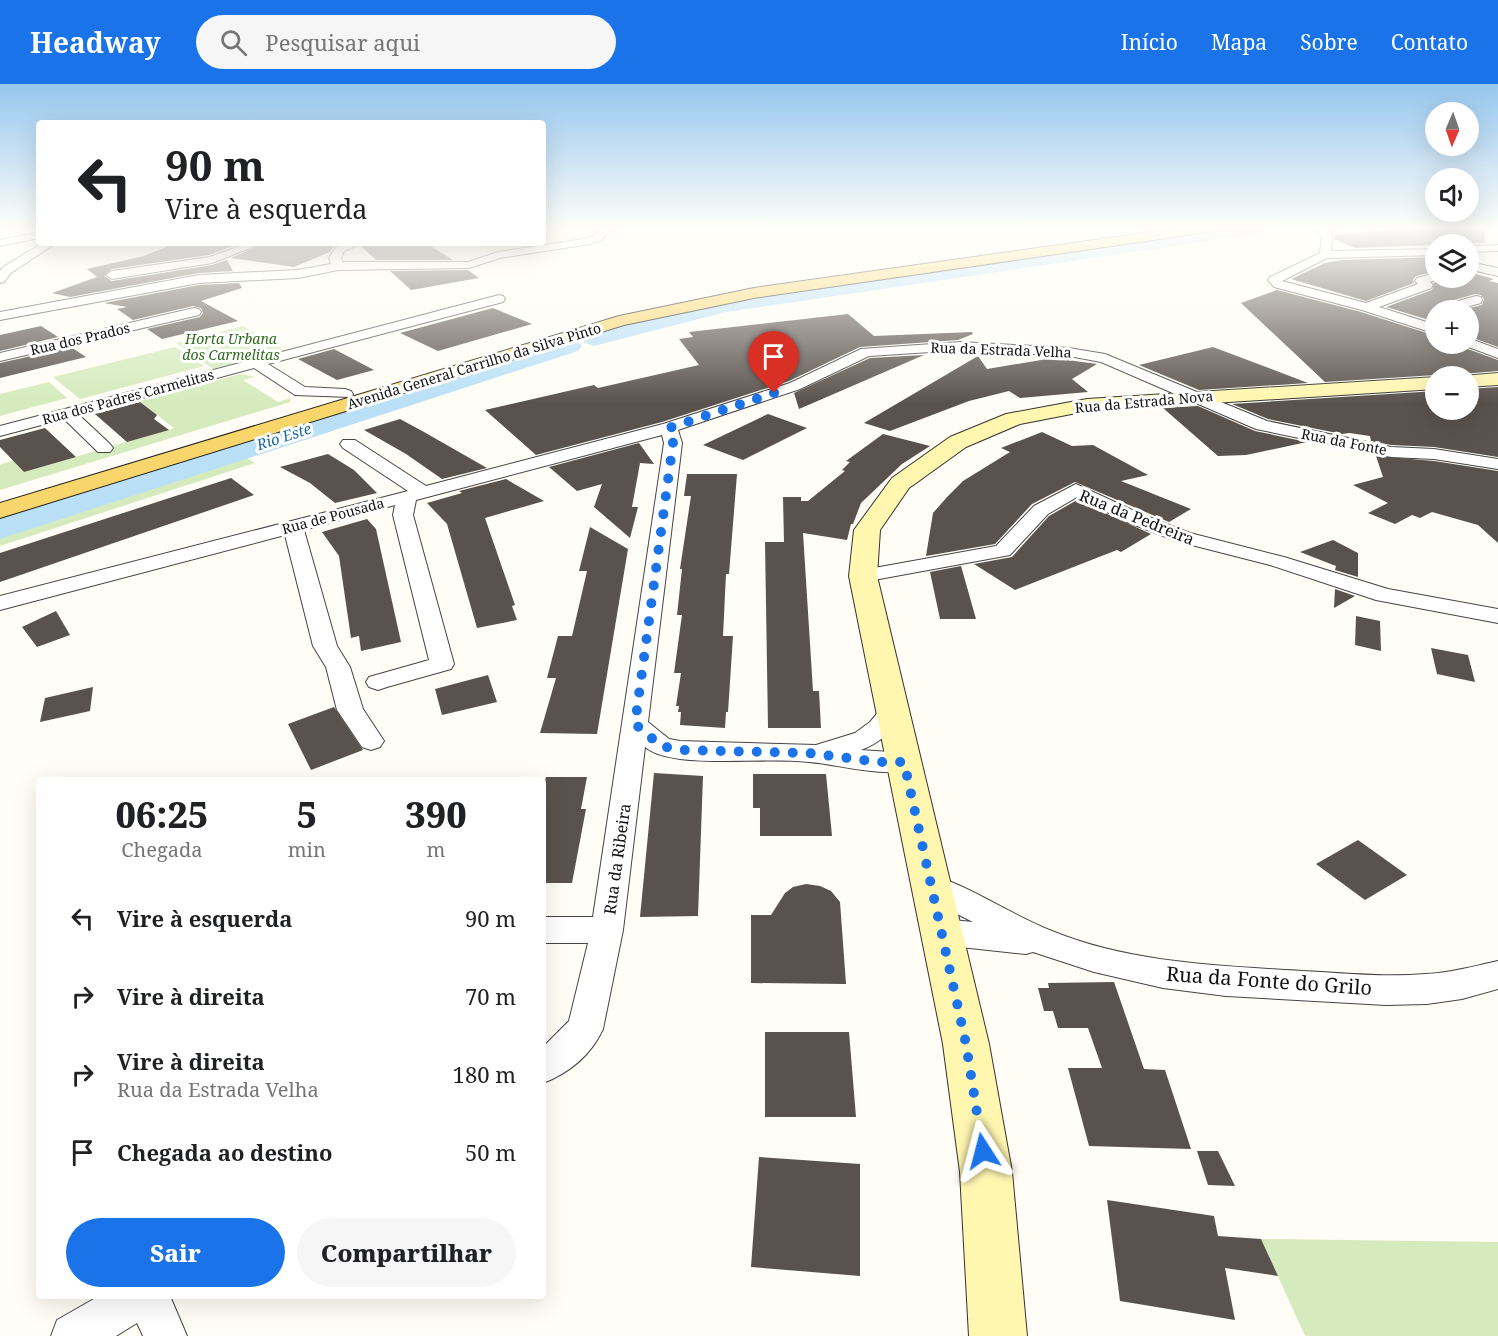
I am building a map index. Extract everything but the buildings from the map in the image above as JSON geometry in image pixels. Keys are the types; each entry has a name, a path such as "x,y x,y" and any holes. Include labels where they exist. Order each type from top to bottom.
{"main road":[{"name":"Avenida General Carrilho da Silva Pinto","path":"0,497 297,401 345,394 612,314 756,286"},
{"name":"Avenida General Carrilho da Silva Pinto","path":"0,511 619,321 690,304 798,286"},
{"path":"1479,380 1498,379"},
{"name":"Rua da Estrada Nova","path":"998,1336 987,1172 966,1044 863,576 867,530 900,483 958,442 1014,419 1087,405 1425,384"}],"street":[{"path":"0,316 159,286"},
{"path":"1288,286 1367,307 1425,326"},
{"path":"1367,307 1424,286"},
{"name":"Rua dos Padres Carmelitas","path":"0,431 499,298"},
{"name":"Rua dos Prados","path":"0,357 194,312"},
{"path":"1412,322 1425,317"},
{"name":"Rua da Estrada Velha","path":"669,428 795,386 866,352 922,348 961,346 1069,352 1105,358 1195,397"},
{"path":"1479,346 1498,354"},
{"path":"256,363 297,401"},
{"name":"Rua da Fonte","path":"1195,397 1262,425 1356,446 1391,452 1434,454 1498,464"},
{"path":"67,413 104,448"},
{"name":"Rua de Pousada","path":"2,604 366,506 411,501 669,428"},
{"name":"Rua da Ribeira","path":"546,930 607,930 673,443 669,428"},
{"path":"349,444 411,501 442,664 378,682"},
{"name":"Rua da Pedreira","path":"863,576 1003,551 1041,510 1076,490 1134,518 1183,537 1277,561 1374,592 1498,616"},
{"path":"293,527 325,646 338,667 350,710 371,741"},
{"path":"635,724 661,746 680,750 808,753 879,762 900,741 882,726 867,738 847,747 808,753"},
{"name":"Rua da Fonte do Grilo","path":"932,887 1042,942 1094,958 1163,974 1226,981 1386,990 1427,989 1462,984 1498,975"},
{"path":"546,1064 559,1057 585,1029 607,930"},
{"name":"Rua da Fonte do Grilo","path":"942,932 1042,942"},
{"path":"73,1336 137,1299"},
{"path":"149,1299 165,1336"}],"green space":[{"name":"Horta Urbana dos Carmelitas","path":"243,326 285,351 213,369 176,343"},
{"path":"175,347 204,366 80,399 53,377"},
{"path":"241,374 255,377 243,380 278,402 291,398 290,402 0,490 0,465 13,460 24,472 174,428 140,402 135,402"},
{"path":"49,382 67,398 0,416 0,394"},
{"path":"230,447 255,463 0,546 0,523"},
{"path":"1261,1239 1498,1242 1498,1336 1305,1336"}],"waterway":[{"name":"Rio Este","path":"594,338 725,305 853,286"},
{"name":"Rio Este","path":"0,528 569,346"}],"route":[{"path":"774,393 669,428 673,443 635,724 661,746 680,750 808,753 879,762 904,762 966,1044 983,1151"}]}
